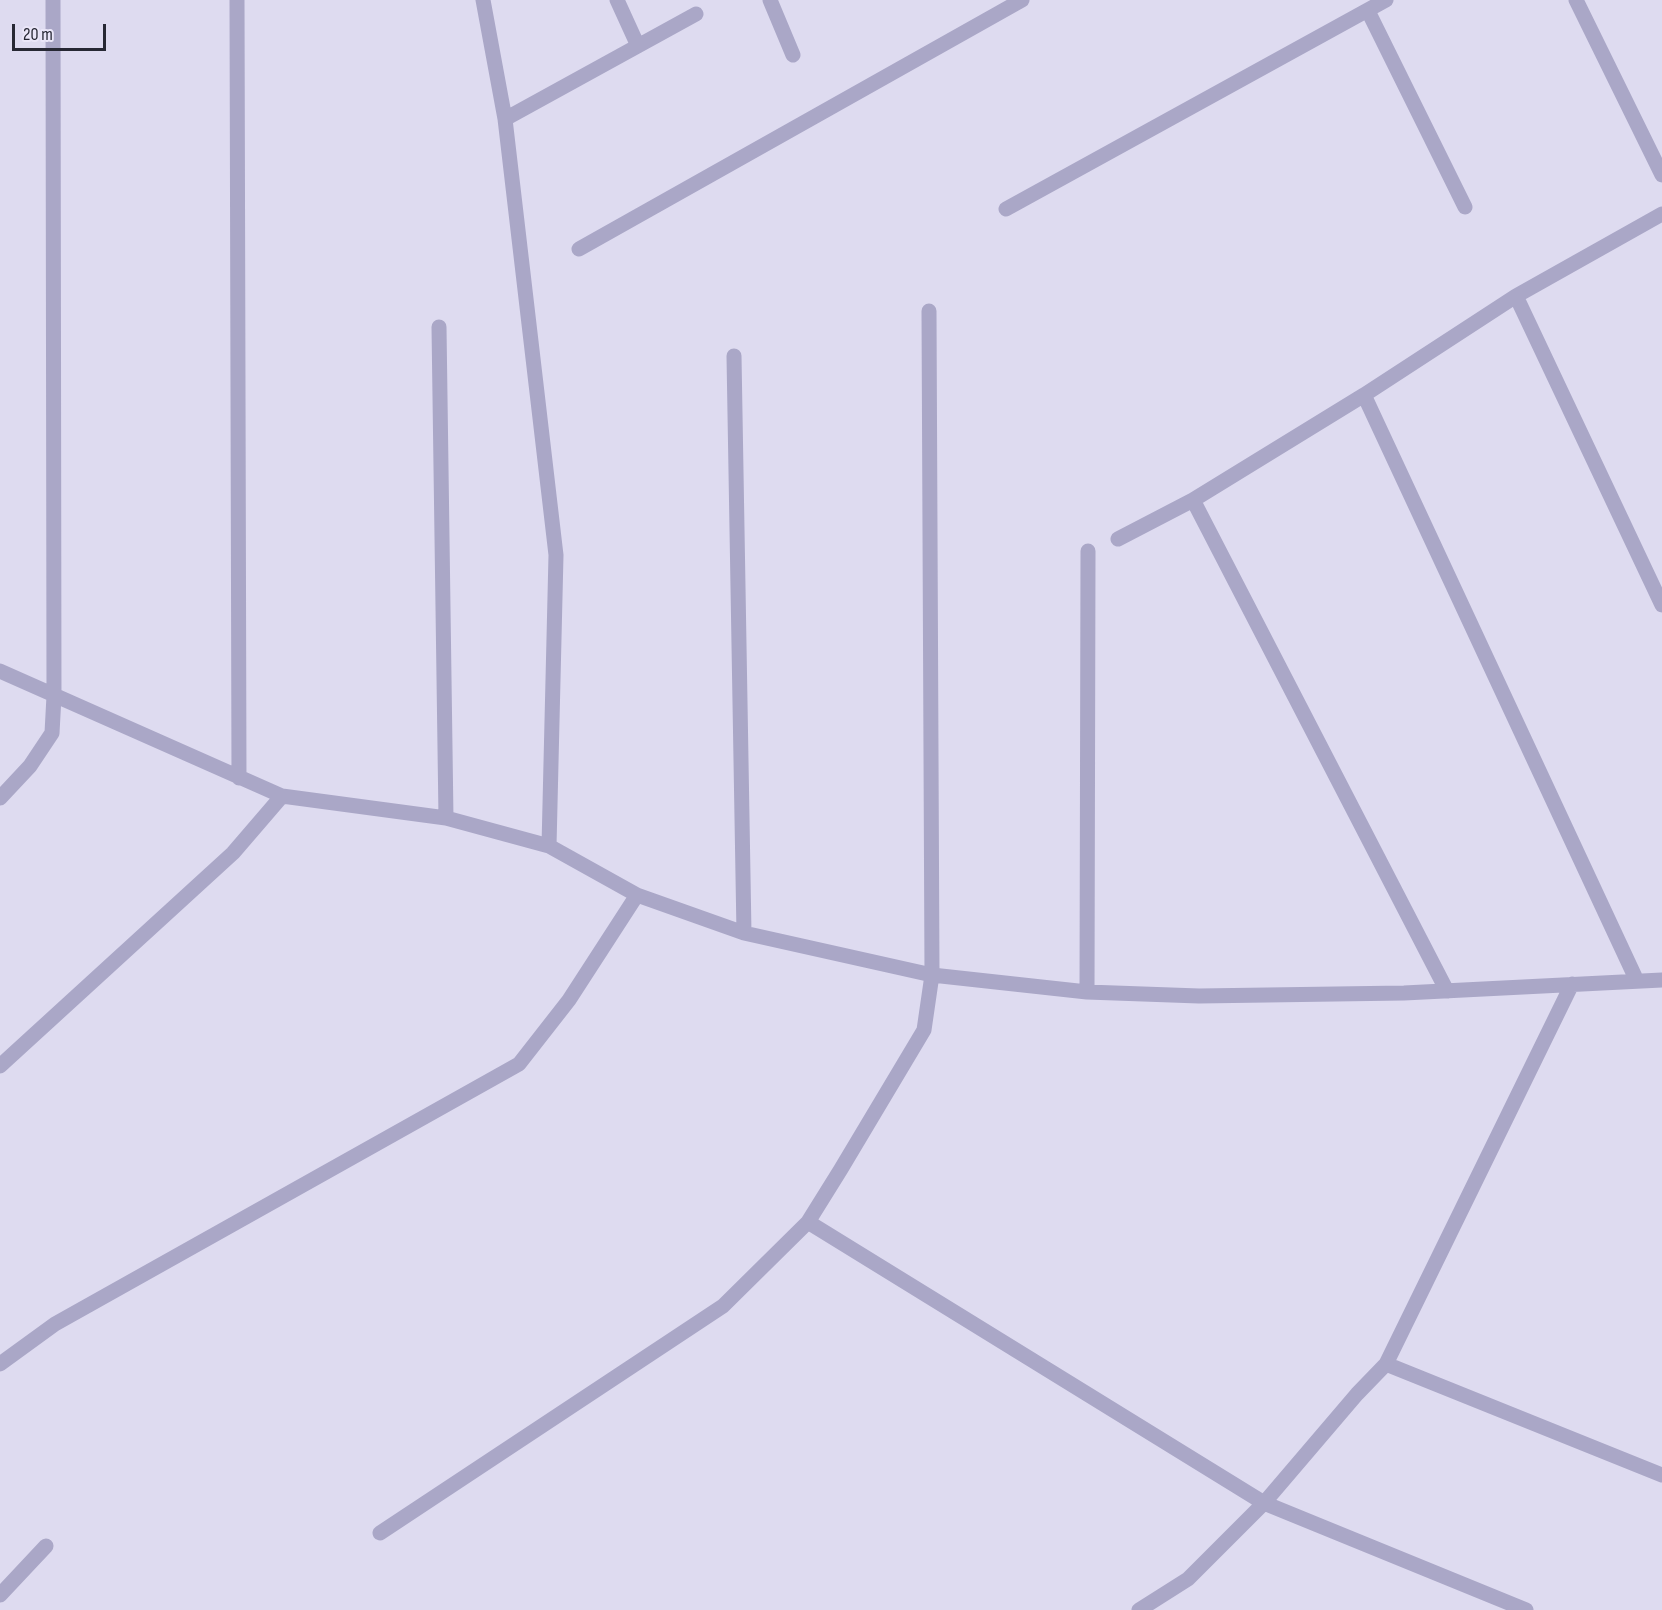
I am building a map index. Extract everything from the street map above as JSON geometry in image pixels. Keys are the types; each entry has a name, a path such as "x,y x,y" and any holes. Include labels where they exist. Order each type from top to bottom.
{"street":[{"path":"0,798 30,766 52,733 54,696 53,0"},
{"path":"237,0 239,778"},
{"path":"483,0 504,119 556,555 549,846"},
{"path":"617,0 638,46"},
{"path":"770,0 794,55"},
{"path":"579,249 1022,0"},
{"path":"1006,209 1386,0"},
{"path":"1576,0 1662,175"},
{"path":"1368,11 1465,207"},
{"path":"504,119 696,14"},
{"path":"1118,539 1193,500 1364,395 1516,296 1662,214"},
{"path":"1516,296 1662,605"},
{"path":"380,1533 723,1306 808,1222 924,1030 932,975 929,311"},
{"path":"439,327 446,818"},
{"path":"734,356 744,933"},
{"path":"1364,395 1637,981"},
{"path":"1193,500 1447,991"},
{"path":"1087,992 1088,551"},
{"path":"0,670 282,796 446,818 549,846 637,895 744,933 932,975 1087,992 1199,996 1404,993 1662,980"},
{"path":"0,1066 233,853 282,796"},
{"path":"0,1364 55,1324 519,1064 569,1000 637,895"},
{"path":"1139,1610 1188,1579 1264,1503 1357,1394 1386,1364 1572,984"},
{"path":"808,1222 1264,1503 1526,1610"},
{"path":"1386,1364 1662,1475"},
{"path":"0,1595 46,1546"}]}
